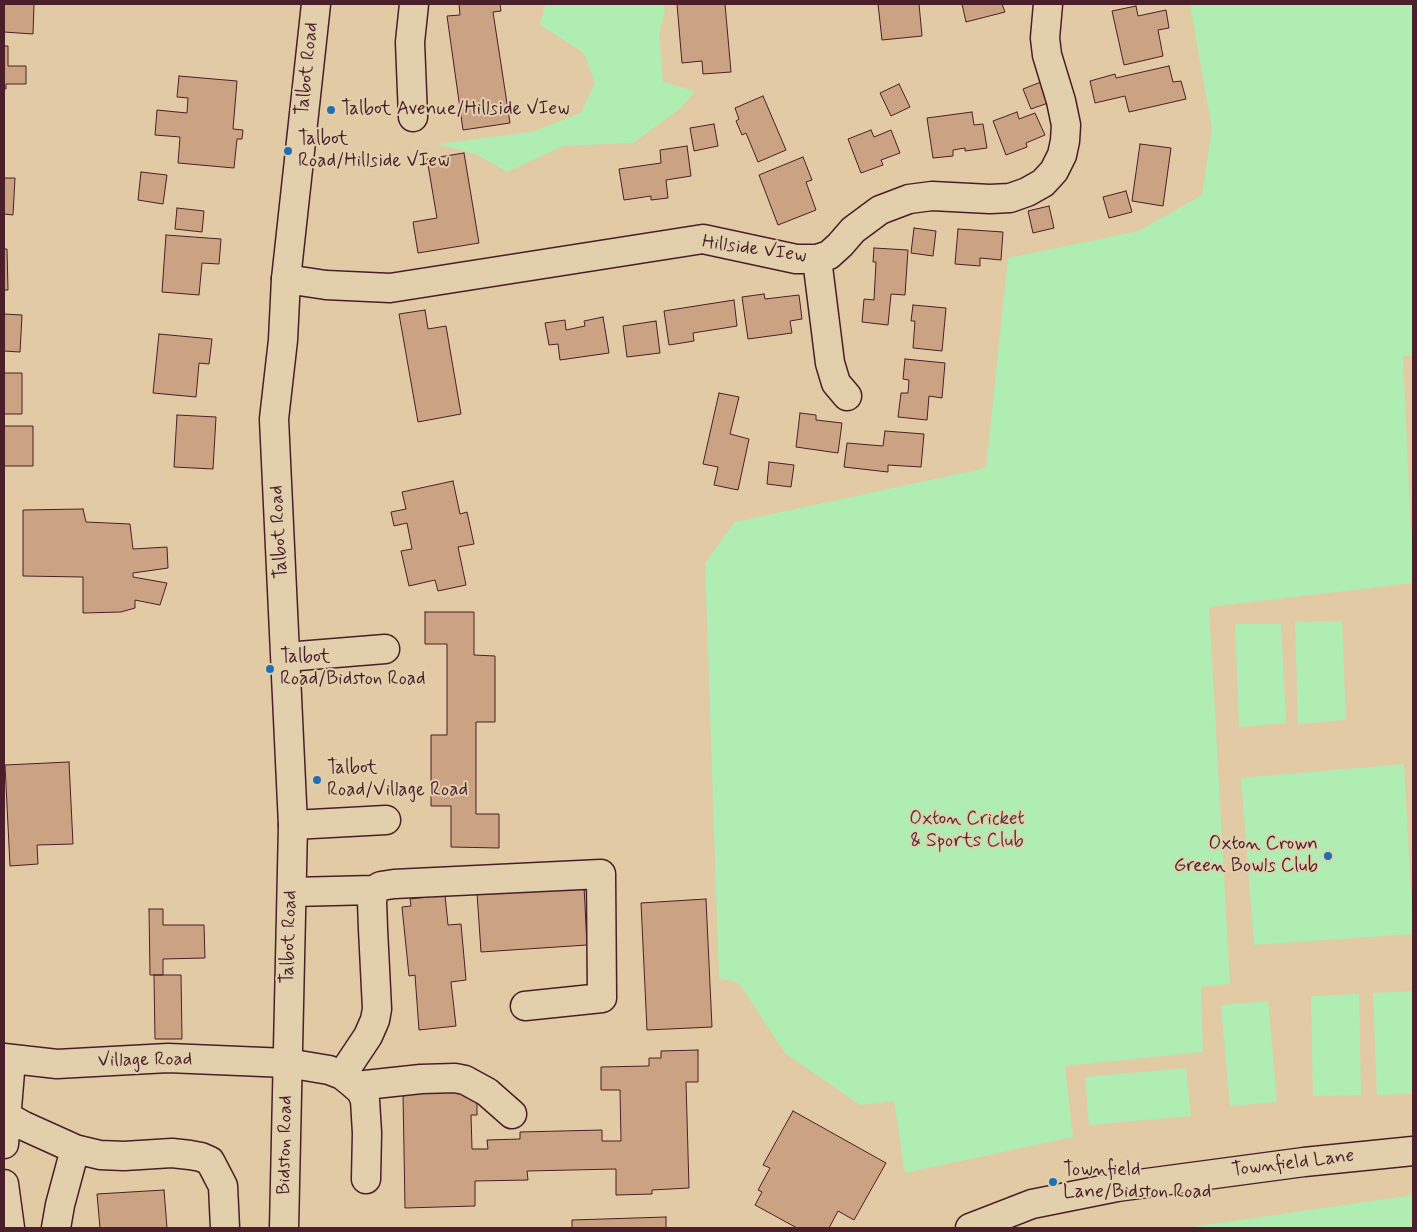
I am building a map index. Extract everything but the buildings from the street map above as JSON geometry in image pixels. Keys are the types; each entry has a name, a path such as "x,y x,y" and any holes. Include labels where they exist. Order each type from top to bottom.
{"street":[{"name":"Talbot Road","path":"287,1063 293,825 274,419 283,340 286,279 316,4"},
{"path":"412,117 410,42 414,4"},
{"name":"Hillside VIew","path":"286,279 326,285 390,288 704,239 796,258 817,259 829,254 853,230 880,210 909,198 932,196 1010,198 1027,192 1043,183 1054,171 1062,155 1065,141 1066,125 1061,101 1047,56 1045,38 1048,4"},
{"name":"Hillside VIew","path":"817,259 830,363 836,383 847,396"},
{"path":"286,657 385,649"},
{"path":"293,825 386,820"},
{"path":"292,892 374,890 381,886 394,884 601,874 602,998 525,1006"},
{"path":"349,1081 375,1020 377,1009 372,901 374,890"},
{"name":"Village Road","path":"7,1059 57,1064 168,1058 287,1063 317,1067 349,1081"},
{"path":"4,1144 7,1059"},
{"name":"Bidston Road","path":"284,1228 287,1063"},
{"path":"349,1081 455,1078 465,1080 488,1092 512,1114"},
{"path":"349,1081 361,1091 365,1100 367,1116 366,1179"},
{"path":"6,1116 75,1149 100,1155 124,1156 172,1153 201,1157 210,1161 223,1186 225,1228"},
{"path":"56,1228 75,1149"},
{"name":"Townfield Lane","path":"970,1228 1032,1204 1117,1187 1304,1162 1413,1151"},
{"path":"4,1184 10,1228"}],"green space":[{"path":"546,4 663,4 665,11 659,33 663,82 695,91 681,108 633,143 563,146 507,172 476,154 437,144 532,132 581,113 595,83 584,53 540,25"},
{"name":"Oxton Cricket & Sports Club","path":"1190,4 1413,4 1413,356 1403,356 1413,583 1209,607 1230,984 1201,987 1203,1052 1065,1066 1073,1137 905,1173 894,1101 860,1105 785,1053 739,983 719,978 705,563 735,522 986,468 1008,258 1139,231 1202,195 1212,129"},
{"path":"1342,621 1346,720 1298,724 1295,622"},
{"path":"1235,624 1281,624 1286,723 1239,727"},
{"name":"Oxton Crown Green Bowls Club","path":"1404,764 1413,934 1254,945 1241,778"},
{"path":"1413,991 1413,1094 1377,1095 1373,993"},
{"path":"1359,994 1361,1095 1313,1096 1311,996"},
{"path":"1268,1001 1277,1102 1230,1106 1221,1005"},
{"path":"1186,1068 1191,1116 1089,1125 1085,1077"},
{"path":"1413,1195 1413,1228 1184,1228"}],"place":[{"name":"Talbot Avenue/Hillside VIew","path":"331,110"},
{"name":"Talbot Road/Hillside VIew","path":"288,151"},
{"name":"Talbot Road/Bidston Road","path":"270,669"},
{"name":"Talbot Road/Village Road","path":"317,780"},
{"name":"Oxton Crown Green Bowls Club","path":"1328,856"},
{"name":"Townfield Lane/Bidston Road","path":"1053,1182"}]}
